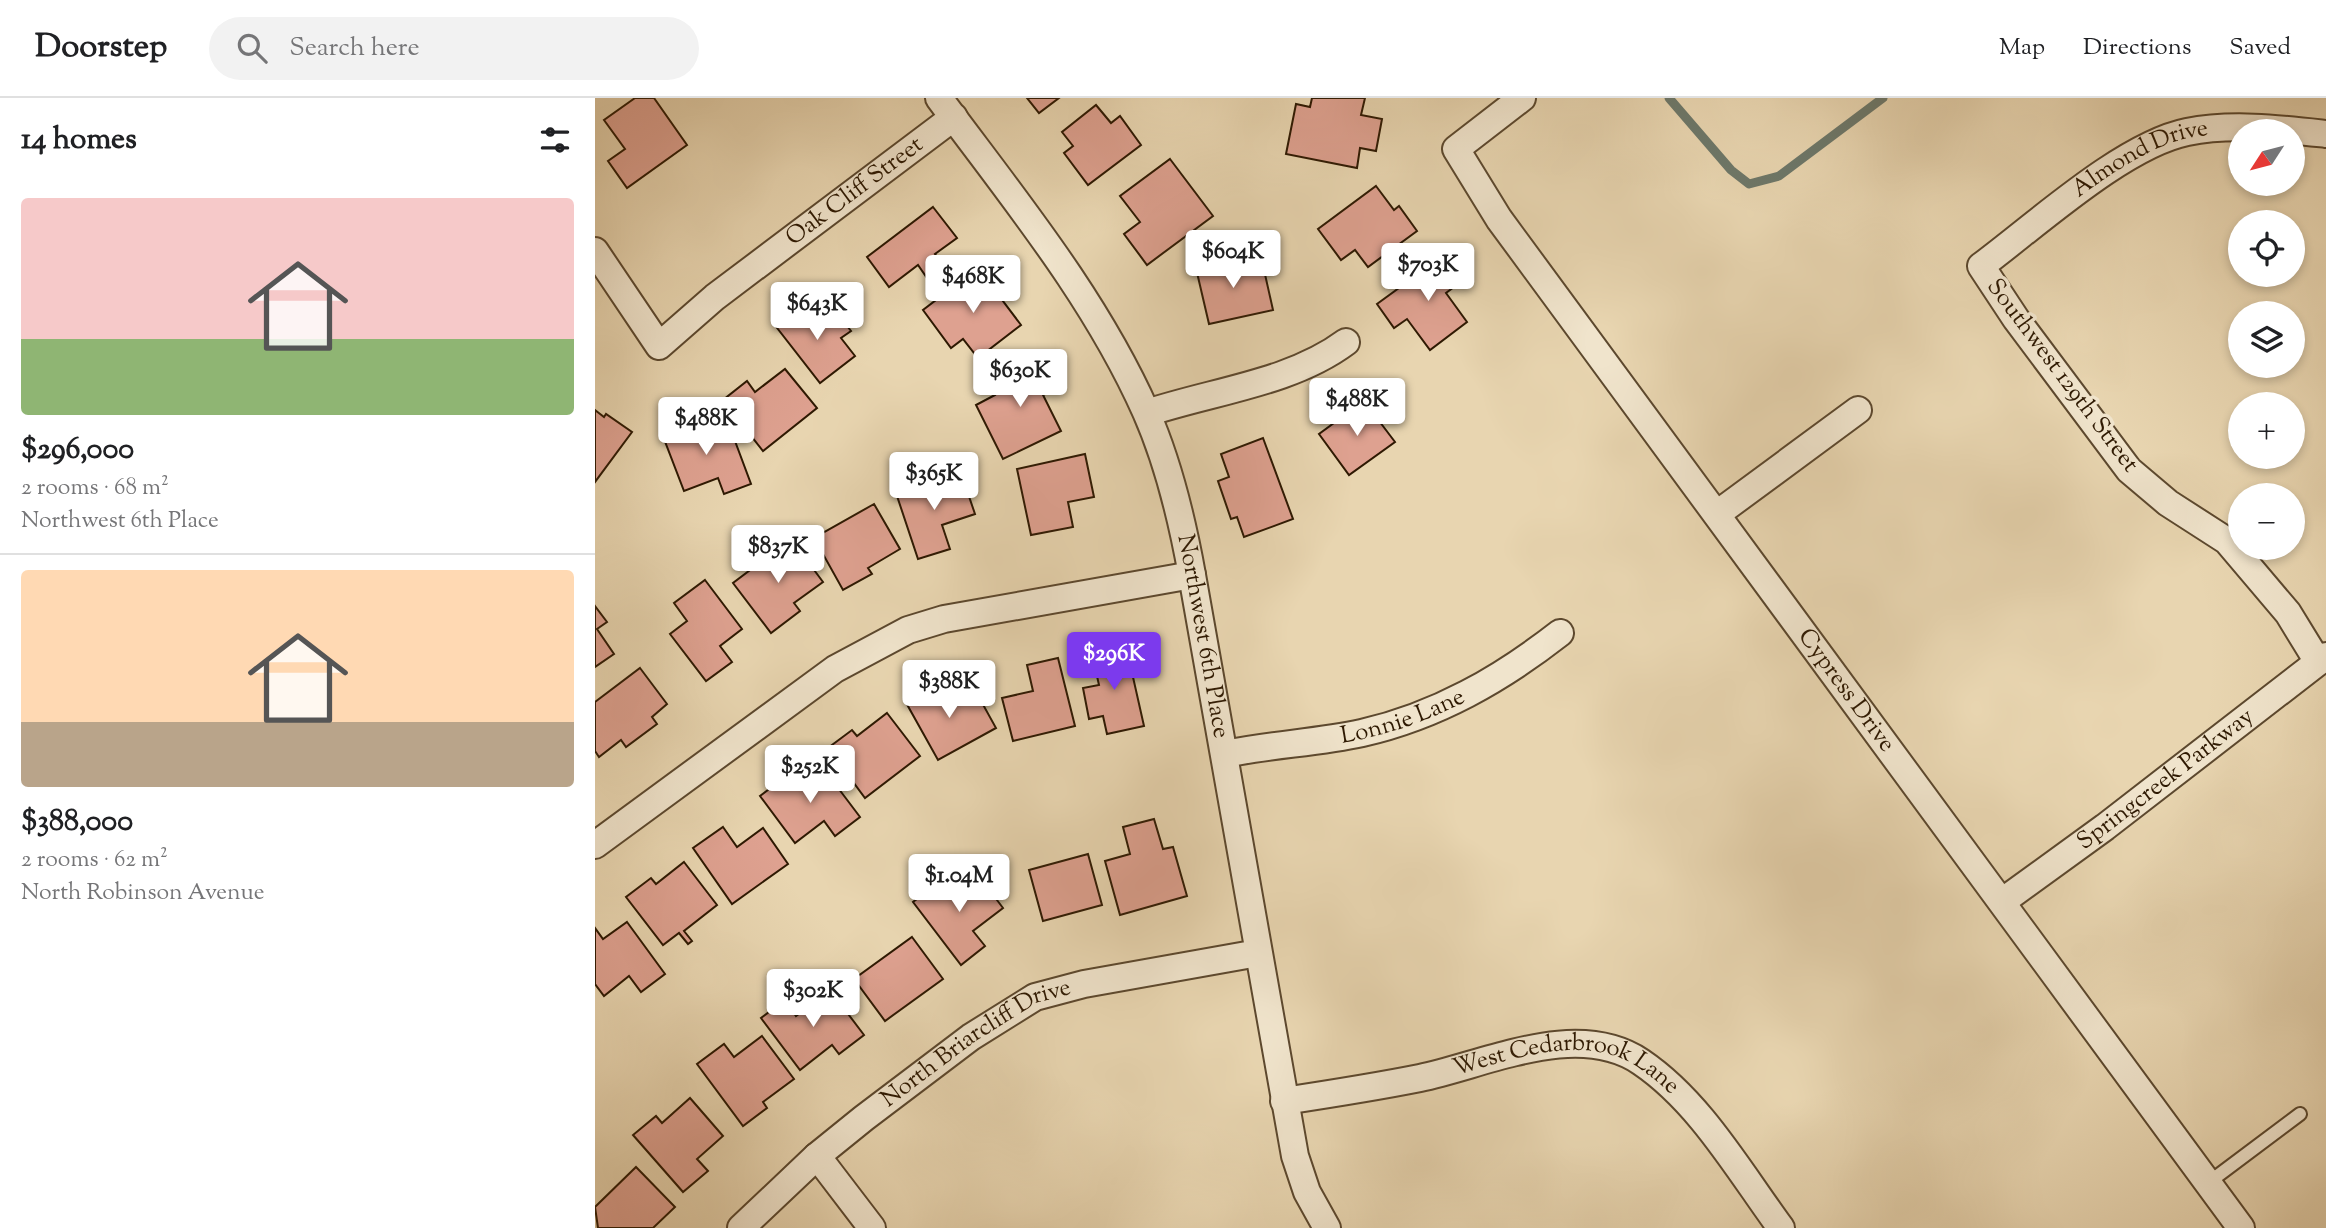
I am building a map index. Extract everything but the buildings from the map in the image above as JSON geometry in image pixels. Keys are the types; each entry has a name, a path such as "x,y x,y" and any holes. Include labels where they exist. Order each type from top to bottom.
{"street":[{"name":"Cypress Drive","path":"1522,98 1456,149 1499,219 2241,1228"},
{"name":"Oak Cliff Street","path":"595,251 659,346 947,108"},
{"name":"Northwest 6th Place","path":"947,108 1088,304 1147,414 1175,492 1225,754 1295,1156 1307,1192 1327,1228"},
{"name":"Almond Drive","path":"1981,266 2115,165 2156,142 2185,132 2213,128 2281,129 2326,134"},
{"name":"Southwest 129th Street","path":"1981,266 2016,319 2129,470 2168,503 2227,541 2288,613 2322,659"},
{"path":"1147,414 1198,396 1276,378 1327,356 1346,342"},
{"path":"1717,513 1858,410"},
{"path":"595,845 835,669 898,634 944,619 1192,575"},
{"name":"Lonnie Lane","path":"1225,754 1363,733 1424,713 1494,681 1560,633"},
{"name":"Springcreek Parkway","path":"2003,901 2105,827 2322,659"},
{"name":"North Briarcliff Drive","path":"741,1228 817,1156 971,1037 1035,997 1084,984 1258,953"},
{"name":"West Cedarbrook Lane","path":"1284,1101 1387,1085 1536,1048 1601,1046 1639,1060 1683,1097 1781,1228"},
{"path":"817,1156 872,1228"}],"lane":[{"path":"2208,1183 2299,1114"}],"waterway":[{"path":"1669,98 1731,170 1749,184 1779,176 1883,98"}]}
